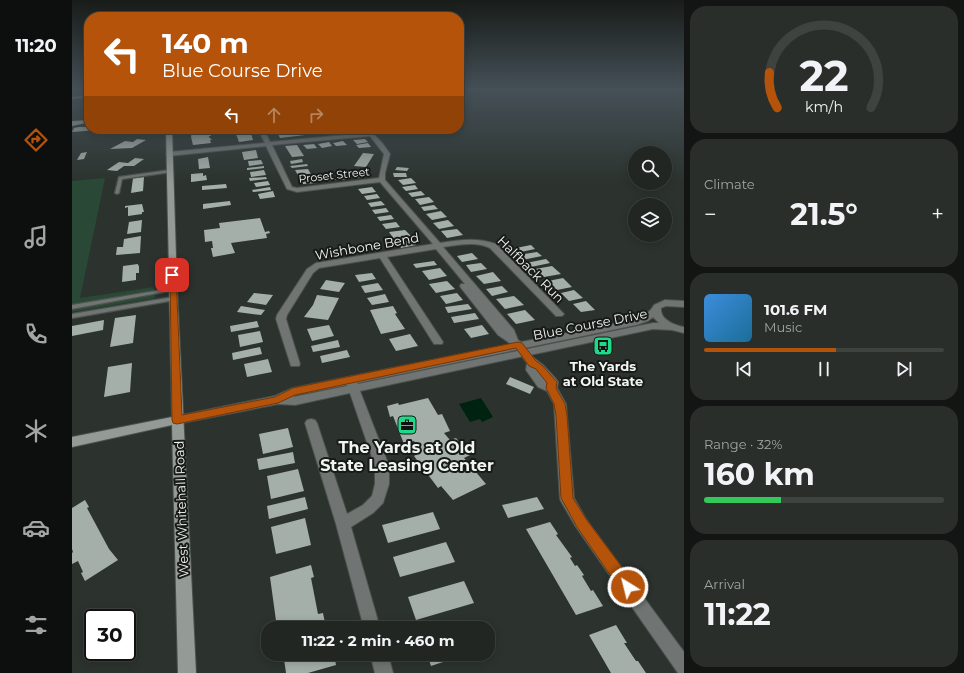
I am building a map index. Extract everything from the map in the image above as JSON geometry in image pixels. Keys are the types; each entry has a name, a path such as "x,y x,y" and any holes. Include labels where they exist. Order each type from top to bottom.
{"main road":[{"name":"West Whitehall Road","path":"169,134 177,420 187,673"},
{"name":"Blue Course Drive","path":"72,442 177,420"}],"street":[{"path":"263,134 267,144"},
{"path":"170,154 345,134"},
{"path":"371,134 387,154 381,176 382,180 439,249 440,256 506,337 519,346 532,363 531,370 542,384 551,388 560,404 562,415 567,498 581,523 684,667"},
{"name":"Proset Street","path":"267,144 289,188 298,190 382,180"},
{"name":"Halfback Run","path":"439,249 468,241 489,244 559,314"},
{"name":"Wishbone Bend","path":"295,364 281,319 282,315 310,271 316,266 382,255 439,249"},
{"path":"382,255 438,342"},
{"name":"Blue Course Drive","path":"177,420 278,400 295,401 352,384 519,346 636,322 645,319 655,311 657,307 665,303 684,304"},
{"name":"Blue Course Drive","path":"655,311 661,320 674,327 684,330"},
{"name":"Blue Course Drive","path":"519,346 653,326 674,327"},
{"path":"343,524 368,508 378,499 382,484 382,466 352,384"},
{"path":"311,423 343,524 370,621"},
{"path":"381,661 384,673"}],"lane":[{"path":"117,193 120,178 170,171"},
{"path":"72,307 173,294"},
{"path":"72,316 173,294"}],"shaded area":[{"path":"105,178 80,298 154,287 155,298 72,312 72,181"},
{"path":"481,398 493,417 482,422 480,419 470,422 459,404"}],"building":[{"path":"84,120 84,123 72,126 72,121"},
{"path":"84,127 84,131 72,132 74,128"},
{"path":"191,134 210,134 211,136 209,137 212,140 210,140 211,143 193,145"},
{"path":"236,134 251,134 253,140 239,142"},
{"path":"278,134 314,134 280,138"},
{"path":"137,139 146,140 132,148 110,149 125,141 133,142"},
{"path":"365,139 368,142 357,144 353,140"},
{"path":"343,141 347,145 336,146 333,143"},
{"path":"329,142 332,146 322,148 318,144"},
{"path":"368,143 371,147 359,148 356,145"},
{"path":"314,144 317,148 307,149 303,145"},
{"path":"297,145 304,156 292,157 285,146"},
{"path":"256,150 258,158 244,160 242,152"},
{"path":"87,152 84,159 77,160 81,153"},
{"path":"363,153 374,154 366,167 354,166"},
{"path":"208,157 210,168 199,169 198,159"},
{"path":"135,158 144,159 134,166 124,166 117,171 107,170 119,162 128,163"},
{"path":"302,159 303,162 291,164 290,161"},
{"path":"261,160 263,164 249,166 248,161"},
{"path":"307,164 308,166 292,168 290,166"},
{"path":"264,166 264,168 247,170 247,168"},
{"path":"397,167 409,168 407,171 395,170"},
{"path":"308,169 316,183 303,184 295,170"},
{"path":"264,170 266,175 251,177 250,172"},
{"path":"362,172 366,176 357,178 353,173"},
{"path":"203,173 203,176 206,175 207,180 191,182 191,174"},
{"path":"348,173 352,178 341,180 336,175"},
{"path":"393,173 406,173 407,177 394,177"},
{"path":"333,175 336,180 327,181 324,176"},
{"path":"144,177 143,191 131,193 133,178"},
{"path":"266,177 267,179 250,181 249,178"},
{"path":"411,178 416,183 403,185 398,180"},
{"path":"268,181 270,185 256,187 254,183"},
{"path":"226,184 227,188 202,190 202,186"},
{"path":"415,185 418,189 406,191 402,187"},
{"path":"270,187 271,190 253,192 252,190"},
{"path":"372,187 376,192 362,194 358,189"},
{"path":"273,191 275,197 260,199 258,194"},
{"path":"421,191 425,195 412,197 408,193"},
{"path":"377,194 380,198 367,200 364,196"},
{"path":"429,197 434,202 420,205 415,199"},
{"path":"230,201 231,205 203,209 203,204"},
{"path":"381,201 385,205 371,207 368,203"},
{"path":"142,204 144,212 142,212 142,214 128,216 128,207 125,208 125,206"},
{"path":"434,205 438,209 424,211 421,207"},
{"path":"386,208 389,212 375,214 372,210"},
{"path":"441,211 447,217 432,220 426,214"},
{"path":"391,215 394,219 380,221 377,217"},
{"path":"260,218 265,232 269,231 270,233 266,234 267,238 231,243 235,253 213,257 211,248 213,248 212,241 205,242 204,230 220,228 219,223"},
{"path":"142,220 141,232 127,234 129,222"},
{"path":"448,220 454,226 439,229 433,223"},
{"path":"396,222 400,227 386,229 382,224"},
{"path":"457,229 463,235 447,238 441,231"},
{"path":"405,230 411,236 394,239 389,232"},
{"path":"141,236 140,253 116,255 117,247 123,247 124,239"},
{"path":"412,240 416,245 401,248 397,242"},
{"path":"531,245 535,249 516,253 511,249"},
{"path":"537,252 542,256 522,260 518,255"},
{"path":"472,253 478,259 462,262 457,256"},
{"path":"546,259 550,263 531,267 526,263"},
{"path":"434,261 437,265 416,268 413,264"},
{"path":"481,263 487,269 471,272 466,265"},
{"path":"138,264 139,273 136,273 136,280 122,282 123,266"},
{"path":"552,266 561,274 544,277 535,269"},
{"path":"440,268 447,276 429,280 422,271"},
{"path":"493,272 501,281 484,284 476,276"},
{"path":"372,273 376,279 359,282 355,275"},
{"path":"563,278 572,287 557,290 548,281"},
{"path":"326,280 345,283 339,292 320,289"},
{"path":"447,281 455,289 436,293 429,284"},
{"path":"378,283 383,290 365,293 361,286"},
{"path":"502,286 508,292 492,296 486,289"},
{"path":"574,290 583,298 569,301 561,293"},
{"path":"254,293 273,295 266,305 247,302"},
{"path":"457,293 463,300 446,304 440,296"},
{"path":"385,294 389,302 372,305 367,298"},
{"path":"317,295 339,298 328,320 304,317 313,305"},
{"path":"514,296 524,305 505,309 496,299"},
{"path":"586,301 595,310 581,312 573,304"},
{"path":"468,304 472,309 448,313 445,307"},
{"path":"241,306 265,310 261,315 237,312"},
{"path":"393,306 397,313 395,314 405,329 381,334 370,310"},
{"path":"525,310 535,320 516,324 507,314"},
{"path":"475,313 479,319 454,323 451,317"},
{"path":"136,315 133,343 110,347 115,318"},
{"path":"104,320 103,330 72,336 72,326"},
{"path":"257,321 259,327 231,332 230,326"},
{"path":"329,325 334,336 312,341 307,329"},
{"path":"482,325 489,334 471,338 464,329"},
{"path":"260,331 263,342 240,347 238,335"},
{"path":"410,334 418,346 396,351 389,339"},
{"path":"338,340 340,347 313,352 311,346"},
{"path":"260,347 262,354 233,360 232,353"},
{"path":"347,350 350,357 322,363 320,356"},
{"path":"268,359 272,372 247,377 244,364"},
{"path":"132,363 130,392 104,397 108,367"},
{"path":"510,377 534,387 530,394 506,384"},
{"path":"428,398 438,415 442,414 450,431 444,433 450,440 456,438 470,455 464,458 486,484 453,500 441,486 438,488 414,456 422,451 414,441 404,444 393,416 390,417 387,406 398,403 399,405"},
{"path":"288,428 293,447 263,454 259,434"},
{"path":"293,452 295,463 259,470 257,459"},
{"path":"298,469 304,491 271,499 267,476"},
{"path":"305,497 308,509 269,519 267,506"},
{"path":"537,497 544,509 508,518 502,505"},
{"path":"85,500 89,507 87,508 109,549 118,560 85,581 78,561 72,564 72,508"},
{"path":"433,512 440,529 388,543 382,525"},
{"path":"305,518 311,545 276,554 271,527"},
{"path":"550,522 558,534 556,535 572,557 570,558 575,566 577,565 584,575 582,576 591,591 593,590 603,606 576,615 526,529"},
{"path":"446,542 455,562 400,577 393,557"},
{"path":"311,565 314,577 311,578 318,614 323,613 325,621 276,621 270,577"},
{"path":"464,581 474,603 416,620 408,597"},
{"path":"616,625 627,643 624,643 646,673 611,673 589,635"},
{"path":"284,661 335,661 336,665 308,673 286,673"},
{"path":"429,661 446,661 431,666"}],"place":[{"name":"The Yards at Old State","path":"603,346"},
{"name":"The Yards at Old State Leasing Center","path":"407,425"}],"route":[{"path":"172,275 177,420 278,400 293,392 518,345 532,363 539,367 552,382 551,388 560,404 567,498 581,523 628,587"}]}
